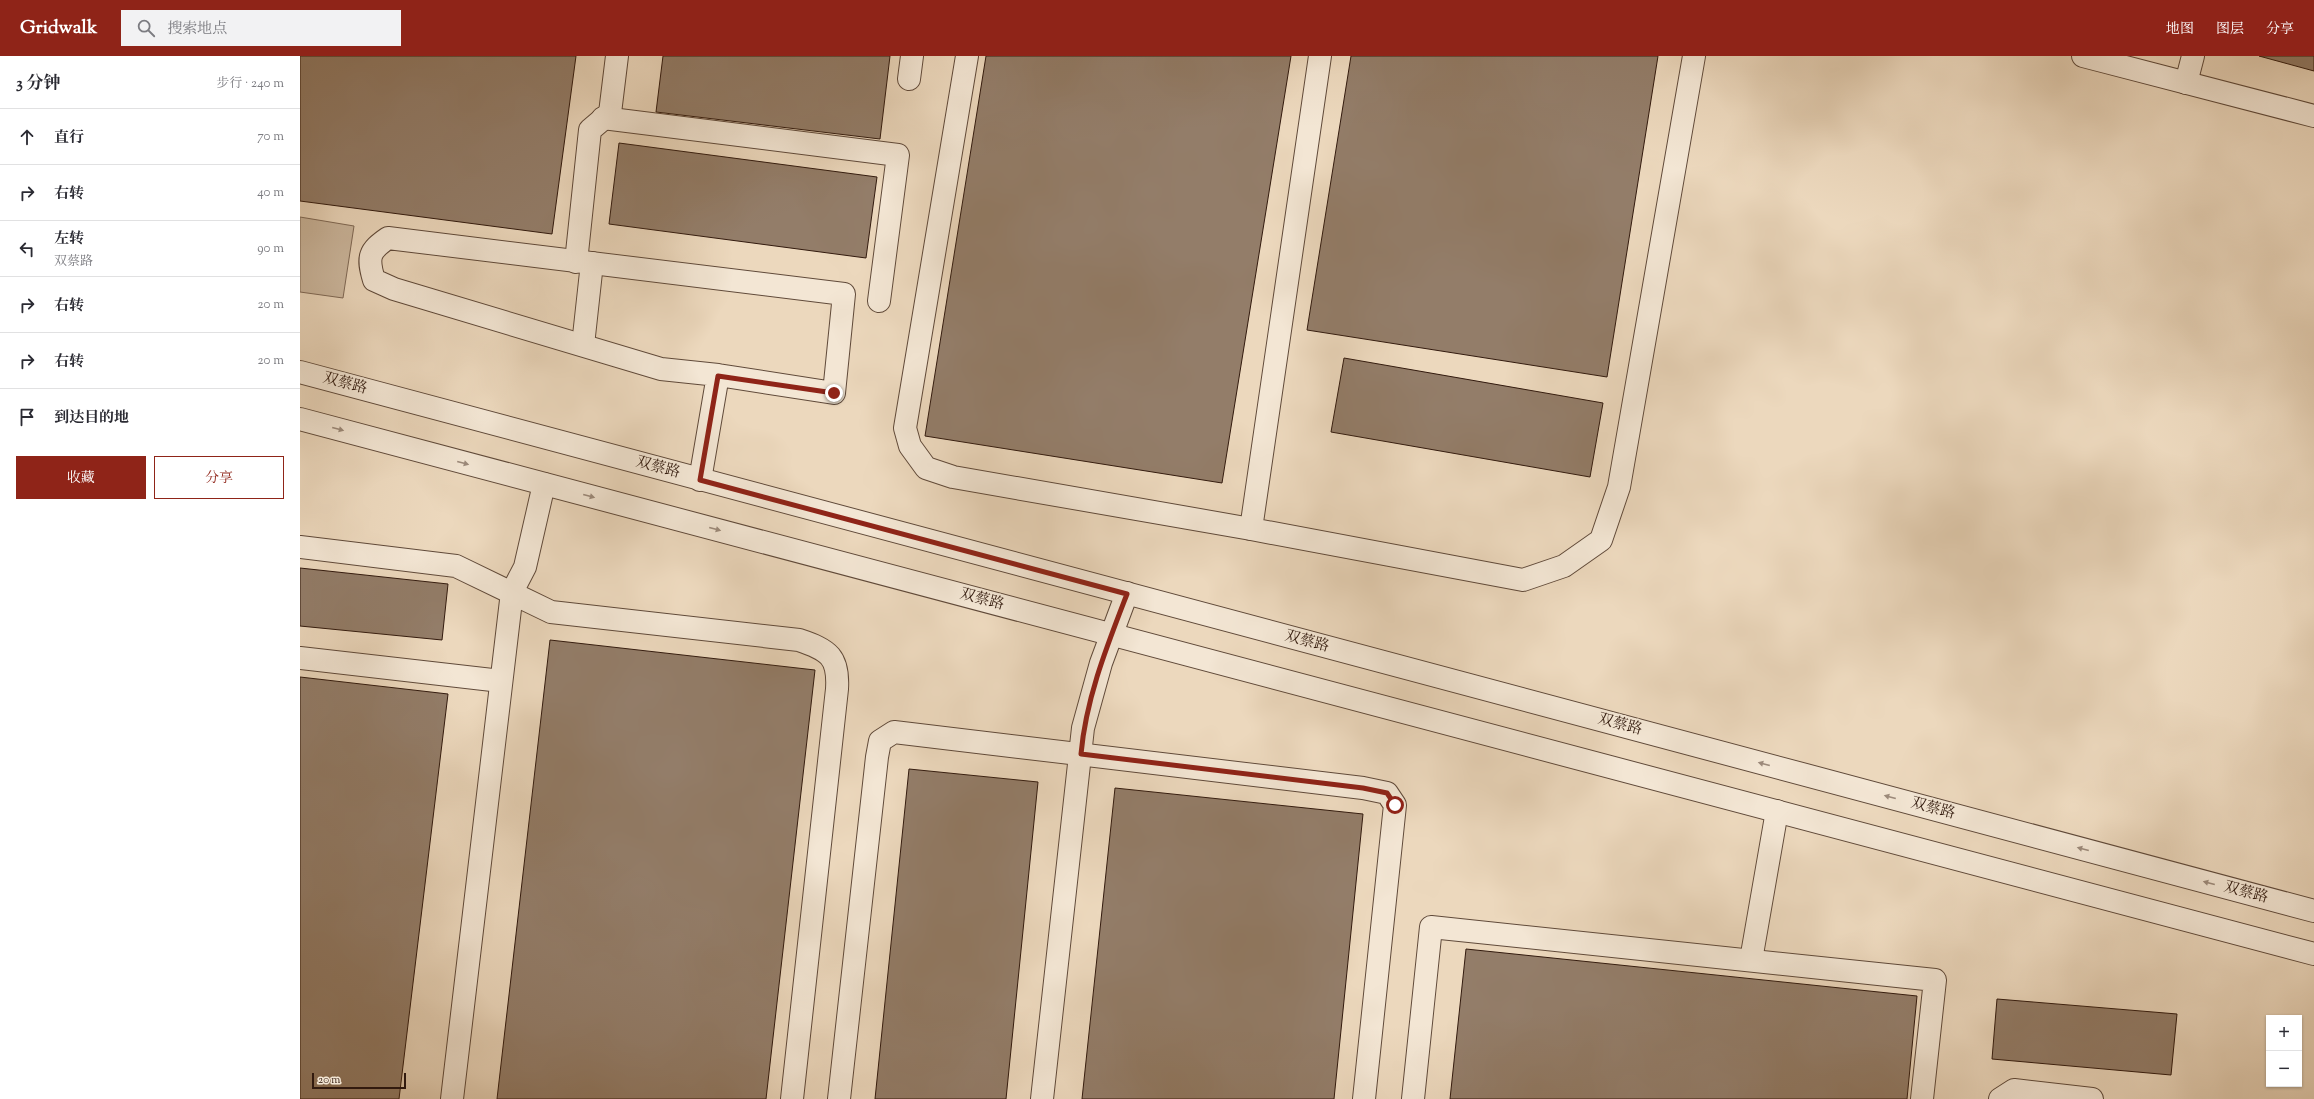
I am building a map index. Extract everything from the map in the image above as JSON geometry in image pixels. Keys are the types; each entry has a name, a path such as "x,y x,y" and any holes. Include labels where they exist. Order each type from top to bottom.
{"street":[{"path":"583,345 584,262 590,130 610,113 617,56"},
{"path":"909,79 912,56"},
{"path":"967,56 905,428 910,446 926,468 953,478 1251,530 1523,580 1564,566 1601,540 1619,487 1694,56"},
{"path":"1251,530 1320,56"},
{"path":"2083,56 2314,116"},
{"path":"2186,83 2194,56"},
{"path":"603,118 898,155 879,301"},
{"path":"388,238 584,262 844,294 834,393 661,369 394,289 374,280 369,264 374,248 388,238"},
{"name":"双蔡路","path":"300,372 2314,911"},
{"path":"700,480 718,376"},
{"name":"双蔡路","path":"300,420 2314,954"},
{"path":"452,1099 512,592 525,568 544,484"},
{"path":"300,547 456,566 512,592 531,604 551,612 799,640 820,647 832,657 838,673 837,689 792,1099"},
{"path":"1042,1099 1083,728 1093,689 1111,635 1127,594"},
{"path":"300,658 501,681"},
{"path":"839,1099 880,741 894,732 1387,793 1395,805 1364,1099"},
{"path":"1751,960 1777,812"},
{"path":"1413,1099 1431,928 1935,980 1922,1099"},
{"path":"2000,1099 2014,1090 2092,1099"}],"shaded area":[{"path":"300,217 354,226 343,298 300,292"}],"building":[{"path":"300,56 576,56 552,234 300,201"},
{"path":"663,56 890,56 880,139 656,112"},
{"path":"986,56 1291,56 1222,483 925,436"},
{"path":"1351,56 1658,56 1607,377 1307,330"},
{"path":"2259,56 2314,56 2314,71"},
{"path":"619,143 877,177 866,258 609,224"},
{"path":"1344,358 1603,403 1590,477 1331,432"},
{"path":"300,568 448,584 442,640 300,626"},
{"path":"550,640 815,670 766,1099 497,1099"},
{"path":"300,677 448,694 399,1099 300,1099"},
{"path":"909,769 1038,782 1006,1099 875,1099"},
{"path":"1115,788 1363,814 1334,1099 1082,1099"},
{"path":"1466,949 1917,996 1907,1099 1450,1099"},
{"path":"1997,999 2177,1014 2171,1075 1992,1059"}],"route":[{"path":"834,393 718,376 700,480 1127,594 1101,663 1093,689 1083,728 1081,754 1363,788 1387,793 1395,805"}]}
